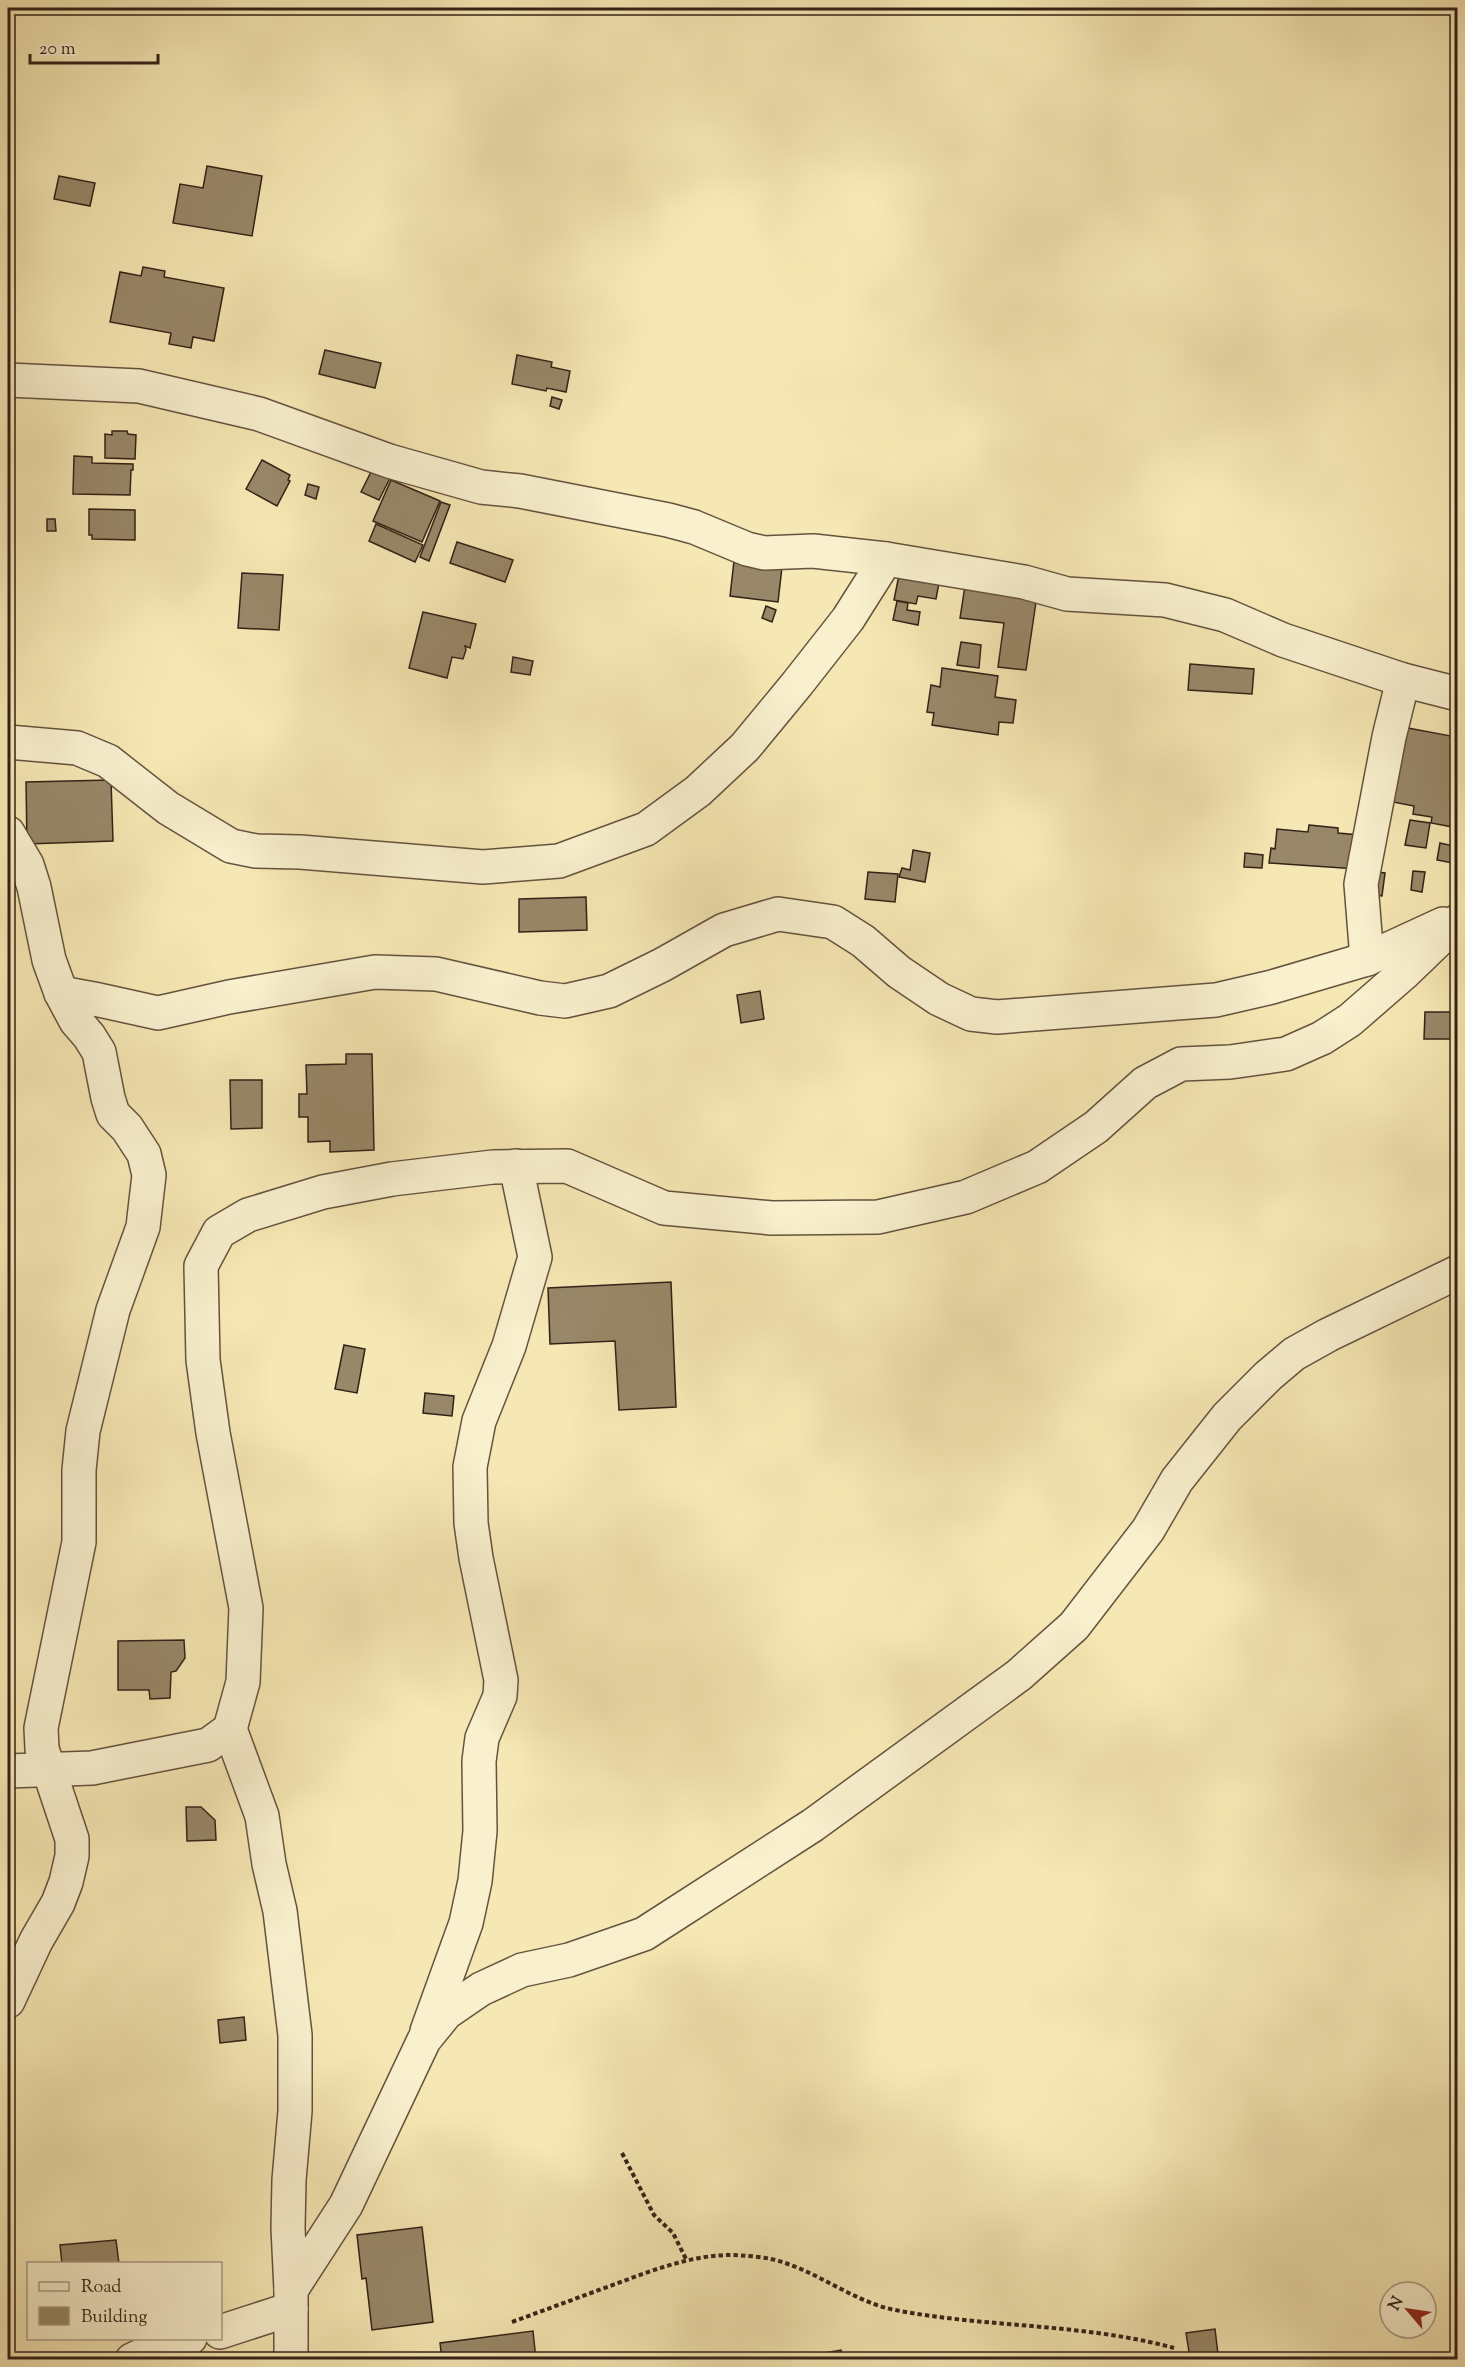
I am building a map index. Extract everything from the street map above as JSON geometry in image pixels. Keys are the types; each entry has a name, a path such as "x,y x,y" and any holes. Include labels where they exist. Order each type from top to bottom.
{"street":[{"path":"8,380 139,386 259,414 389,461 481,487 520,491 694,526 747,549 764,553 813,551 886,559 1024,582 1067,594 1165,600 1225,615 1283,640 1403,680 1458,694"},
{"path":"8,742 77,748 108,761 168,808 231,846 256,851 300,852 483,867 559,861 646,829 698,791 745,747 797,684 848,619 886,559"},
{"path":"1367,958 1361,884 1389,737 1403,680"},
{"path":"8,833 19,850 30,876 49,960 61,993 76,1021 99,1052 113,1114 127,1128 144,1154 149,1174 143,1227 113,1311 83,1431 79,1470 79,1542 41,1728 42,1749 72,1839 72,1856 58,1903 36,1941 8,2001"},
{"path":"61,993 158,1013 229,997 375,972 436,974 540,998 565,1001 609,991 662,965 724,930 778,914 833,922 863,941 899,972 939,999 971,1014 997,1017 1216,1000 1272,987 1367,958 1458,919"},
{"path":"291,2360 288,2228 289,2180 295,2111 294,2035 280,1911 269,1864 262,1816 230,1729 243,1682 246,1608 213,1433 203,1360 201,1266 219,1232 248,1215 323,1192 392,1179 493,1167 567,1166 664,1208 772,1218 878,1218 966,1197 1037,1167 1096,1127 1145,1083 1181,1064 1230,1062 1286,1054 1322,1038 1350,1020 1404,974 1458,919"},
{"path":"222,2331 291,2300 346,2205 424,2040 468,1913 475,1881 480,1831 479,1761 482,1738 500,1696 501,1680 471,1523 470,1467 479,1421 509,1346 535,1257 516,1166"},
{"path":"424,2040 447,2013 481,1989 522,1970 578,1957 644,1934 813,1825 1020,1676 1074,1626 1148,1530 1177,1480 1227,1417 1268,1376 1294,1354 1328,1335 1458,1272"},
{"path":"8,1771 92,1768 208,1745 230,1729"},
{"path":"132,2360 168,2343 181,2340"}],"path":[{"path":"622,2153 654,2216 673,2233 687,2261"},
{"path":"512,2322 661,2267 729,2255 781,2261 863,2299 893,2309 1006,2324 1106,2333 1174,2348"}],"building":[{"path":"207,166 262,176 252,236 173,223 180,184 203,188"},
{"path":"59,176 95,183 90,206 54,199"},
{"path":"143,267 165,271 164,277 224,288 214,341 193,337 191,348 169,344 171,333 110,322 120,272 141,276"},
{"path":"325,350 381,363 375,388 319,374"},
{"path":"517,355 552,362 551,367 570,371 566,392 547,388 546,391 512,384"},
{"path":"552,397 562,400 559,409 550,406"},
{"path":"112,431 127,431 128,434 136,435 135,459 105,458 105,434 112,435"},
{"path":"74,456 92,457 92,463 133,464 130,495 73,494"},
{"path":"262,460 290,475 288,480 290,481 277,506 246,489"},
{"path":"372,470 391,476 379,500 361,492"},
{"path":"391,480 440,501 422,542 373,521"},
{"path":"308,484 319,487 316,499 305,495"},
{"path":"441,502 450,505 429,561 420,557"},
{"path":"89,509 135,510 135,540 92,539 92,535 89,535"},
{"path":"47,519 55,519 56,531 47,531"},
{"path":"376,524 423,545 415,562 369,541"},
{"path":"457,542 513,560 505,582 450,563"},
{"path":"734,561 782,567 778,602 730,596"},
{"path":"242,573 283,575 279,630 238,628"},
{"path":"899,575 939,583 936,599 918,596 916,604 894,600"},
{"path":"965,586 1037,595 1026,670 998,667 1004,623 960,618"},
{"path":"897,601 908,603 907,610 920,612 918,625 893,620"},
{"path":"766,606 776,610 772,622 762,618"},
{"path":"423,612 476,624 470,648 465,646 463,659 452,657 447,678 409,668"},
{"path":"961,642 981,645 979,668 957,665"},
{"path":"513,657 533,661 530,675 511,672"},
{"path":"1190,664 1254,669 1252,694 1188,690"},
{"path":"942,668 998,676 995,697 1016,700 1013,723 999,722 998,735 932,725 934,713 927,712 931,685 940,687"},
{"path":"1408,728 1451,736 1451,739 1458,740 1458,828 1431,823 1432,817 1413,814 1414,806 1393,802"},
{"path":"111,780 113,841 27,844 26,782"},
{"path":"1410,820 1430,823 1426,848 1405,845"},
{"path":"1309,825 1338,828 1338,833 1360,835 1357,869 1269,863 1271,848 1275,849 1277,829 1308,832"},
{"path":"1440,843 1458,847 1458,864 1437,860"},
{"path":"913,850 930,853 925,882 899,877 902,868 910,870"},
{"path":"1245,853 1263,855 1262,868 1244,867"},
{"path":"1368,871 1385,873 1382,896 1365,894"},
{"path":"1413,871 1425,872 1422,892 1411,890"},
{"path":"868,872 898,874 895,902 865,899"},
{"path":"586,897 587,930 519,932 519,899"},
{"path":"760,991 764,1019 741,1023 737,995"},
{"path":"1425,1012 1453,1012 1453,1039 1424,1039"},
{"path":"346,1054 372,1054 374,1150 330,1152 330,1141 308,1142 308,1117 299,1117 299,1094 307,1094 306,1065 346,1064"},
{"path":"230,1080 262,1080 262,1128 231,1129"},
{"path":"671,1282 676,1407 619,1410 615,1341 550,1344 548,1288"},
{"path":"344,1345 365,1349 357,1393 335,1389"},
{"path":"425,1393 454,1396 452,1416 423,1413"},
{"path":"184,1640 185,1658 176,1671 171,1672 170,1698 150,1699 149,1690 118,1690 118,1641"},
{"path":"186,1807 201,1807 215,1820 216,1840 187,1841"},
{"path":"244,2017 246,2040 220,2043 218,2020"},
{"path":"422,2227 433,2322 372,2330 366,2278 362,2279 357,2235"},
{"path":"116,2240 119,2262 62,2262 60,2245"},
{"path":"1215,2329 1218,2354 1190,2358 1186,2333"},
{"path":"533,2331 536,2360 442,2360 440,2343"},
{"path":"841,2350 843,2360 813,2360 812,2355"}]}
